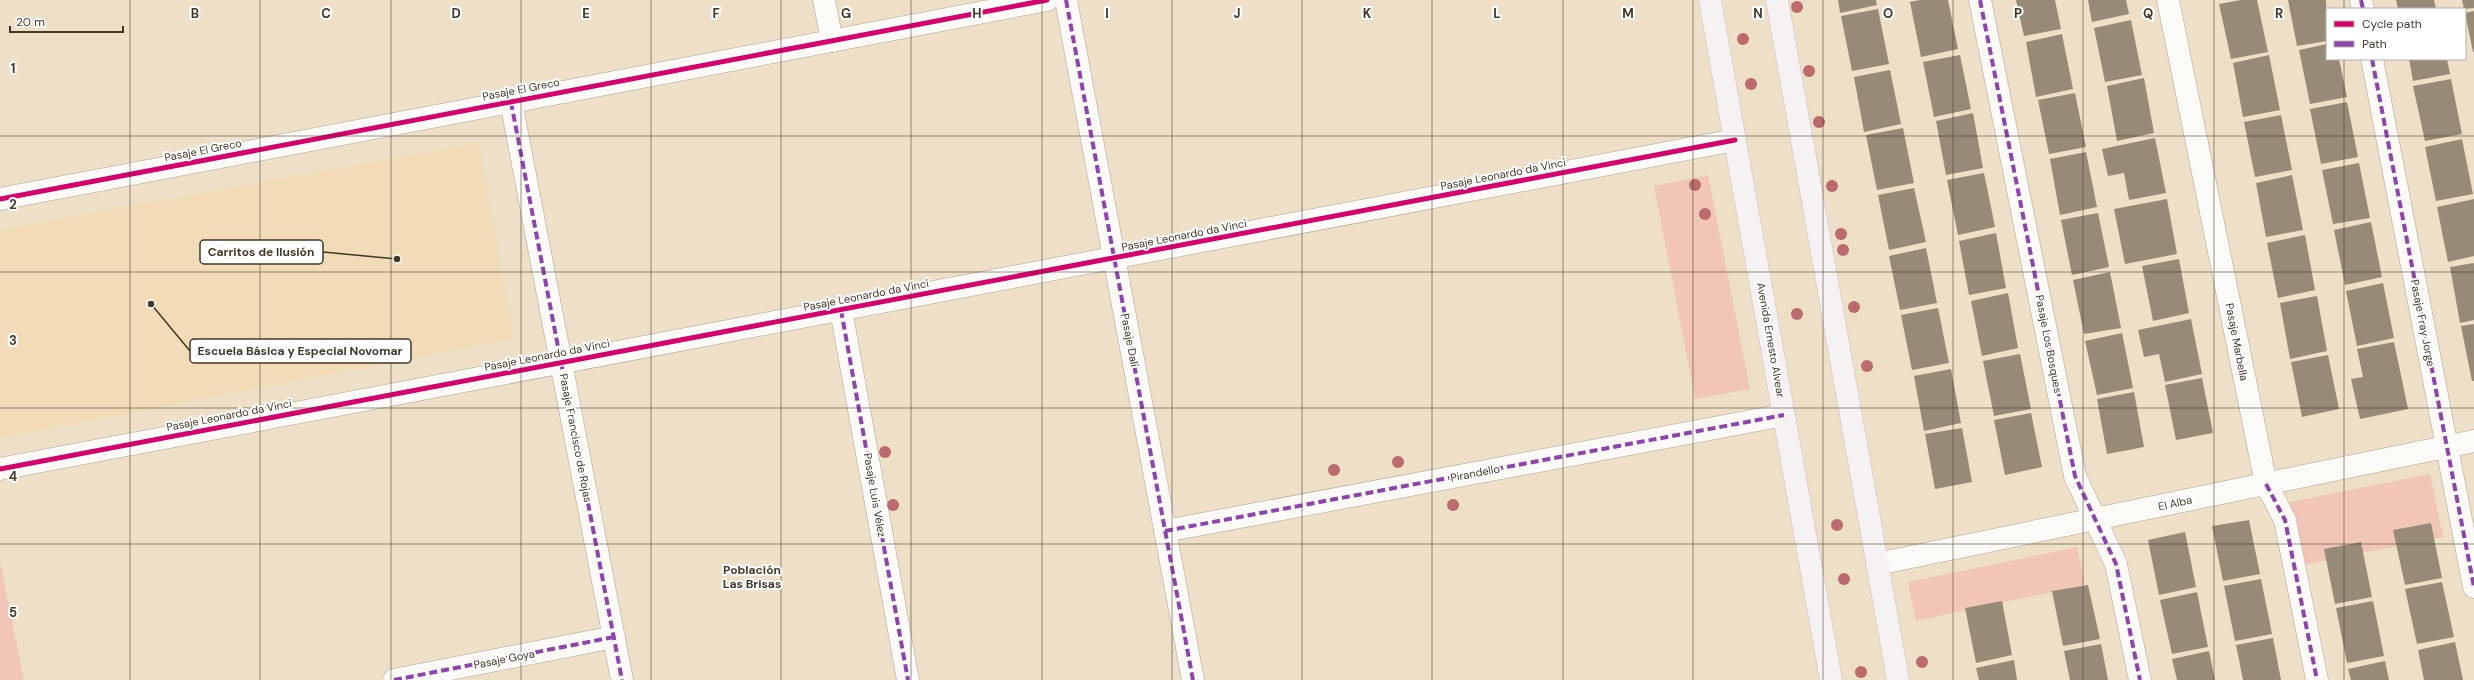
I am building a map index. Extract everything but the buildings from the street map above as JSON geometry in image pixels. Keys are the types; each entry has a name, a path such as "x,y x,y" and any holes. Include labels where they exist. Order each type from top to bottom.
{"main road":[{"name":"Avenida Ernesto Alvear","path":"1710,0 1831,680"},
{"path":"1777,0 1898,680"}],"street":[{"path":"824,0 832,41"},
{"name":"Pasaje Dali","path":"1066,0 1193,680"},
{"name":"Pasaje Los Bosques","path":"1980,0 2075,476 2116,564 2140,680"},
{"name":"Pasaje Marbella","path":"2168,0 2266,484 2285,520 2317,680"},
{"name":"Pasaje El Greco","path":"0,198 832,41 1034,1"},
{"name":"Pasaje Fray Jorge","path":"2372,60 2474,587"},
{"name":"Pasaje Francisco de Rojas","path":"511,102 622,680"},
{"name":"Pasaje Leonardo da Vinci","path":"0,469 1735,140"},
{"name":"Pasaje Luis Vélez","path":"841,310 908,680"},
{"name":"Pirandello","path":"1165,531 1784,415"},
{"name":"El Alba","path":"1877,564 2474,441"},
{"name":"Pasaje Goya","path":"394,680 614,637"}],"shaded area":[{"path":"479,142 514,339 0,439 0,229"},
{"path":"1708,175 1750,389 1695,399 1654,186"},
{"path":"2430,474 2443,537 2303,565 2290,502"},
{"path":"2077,547 2085,585 1916,621 1908,582"},
{"path":"0,561 24,680 0,680"}],"marked path":[{"path":"1066,0 1193,680"},
{"path":"1980,0 2075,476 2116,564 2140,680"},
{"path":"2361,0 2363,8"},
{"path":"2372,60 2474,587"},
{"path":"511,102 622,680"},
{"path":"841,310 908,680"},
{"path":"1165,531 1784,415"},
{"path":"2266,484 2285,520 2317,680"},
{"path":"394,680 614,637"}],"cycle path":[{"path":"0,199 1047,0"},
{"path":"0,469 1735,140"}],"place":[{"name":"Carritos de Ilusión","path":"397,259"},
{"name":"Escuela Básica y Especial Novomar","path":"151,304"}],"district":[{"name":"Población Las Brisas","path":"752,577"}]}
